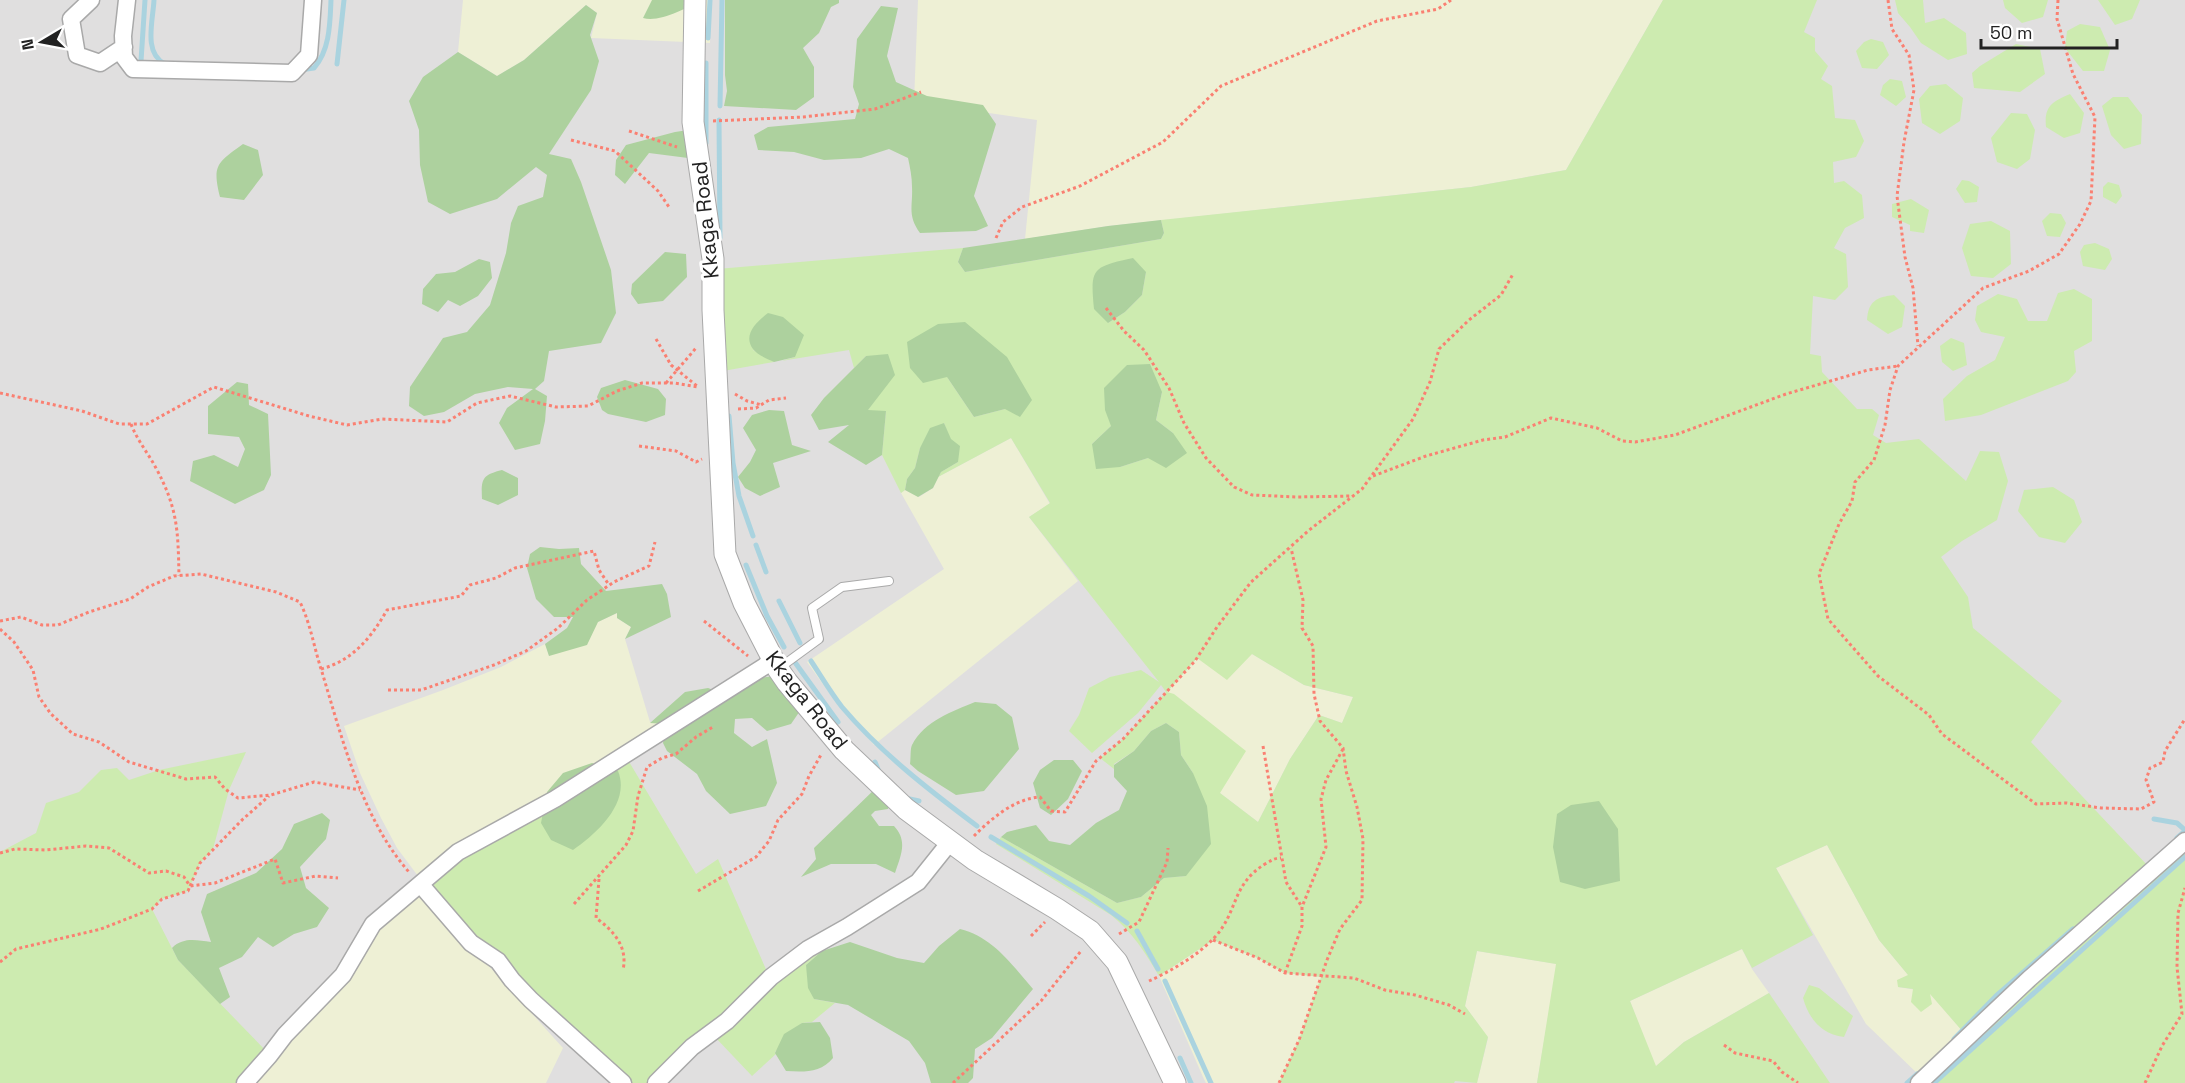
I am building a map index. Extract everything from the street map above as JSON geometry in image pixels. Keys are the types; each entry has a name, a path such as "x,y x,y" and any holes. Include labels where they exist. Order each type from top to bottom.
{"street":[{"path":"91,0 71,19 77,55 100,63 124,47"},
{"path":"127,0 124,57 133,69 292,73 309,55 313,0"},
{"name":"Kkaga Road","path":"695,0 693,122 713,259 712,392 720,453 725,554 744,603 772,664 831,735 906,809 955,846 1057,909 1098,940 1117,962 1175,1083"},
{"path":"245,1083 285,1035 343,975 373,924 458,852 565,792 772,664"},
{"path":"1919,1083 2029,979 2185,841"},
{"path":"656,1083 692,1047 728,1021 771,977 808,949 918,882 955,846"},
{"path":"421,885 471,943 498,961 531,1000 623,1083"}],"lane":[{"path":"772,664 819,639 812,608 842,587 889,581"}],"path":[{"path":"996,238 1003,222 1022,207 1080,186 1163,142 1221,86 1377,21 1438,9 1451,0"},
{"path":"1888,0 1892,29 1909,56 1914,90 1897,196 1905,257 1913,288 1918,346"},
{"path":"2058,0 2057,19 2073,74 2095,117 2091,201 2080,224 2059,254 2029,271 1983,288 1898,366 1890,390 1885,425 1874,460 1855,482 1852,501 1839,524 1819,574 1828,619 1878,676 1929,715 1942,734 2036,804 2067,804 2101,808 2141,808 2150,805 2154,802 2146,780 2150,768 2163,762 2165,751 2185,719"},
{"path":"693,122 803,117 875,109 921,92"},
{"path":"629,130 675,146 682,151"},
{"path":"571,140 615,151 658,191 669,207"},
{"path":"955,846 1006,809 1027,798 1040,797 1051,811 1065,812 1096,761 1123,740 1195,661 1251,582 1308,531 1362,489 1413,419 1430,382 1440,349 1469,320 1501,295 1512,274"},
{"path":"1106,308 1124,331 1144,350 1169,388 1184,423 1206,458 1234,487 1252,495 1354,496"},
{"path":"656,339 671,365 734,409 747,410 756,408 769,400 786,398"},
{"path":"666,383 699,344"},
{"path":"1371,476 1426,456 1483,440 1505,437 1551,418 1597,428 1622,441 1635,442 1675,435 1786,394 1868,370 1898,366"},
{"path":"0,393 130,424 147,423 214,387 347,425 382,419 447,422 477,403 510,396 556,406 588,406 642,383 666,383 762,405"},
{"path":"130,424 135,436 156,467 172,503 178,528 179,576"},
{"path":"639,446 676,451 696,462 720,453"},
{"path":"388,690 421,690 494,665 526,651 558,628 587,600 609,585 649,566 655,542"},
{"path":"1279,1083 1299,1040 1340,929 1362,900 1363,839 1346,771 1343,748 1320,721 1314,694 1313,646 1302,628 1303,600 1291,548"},
{"path":"321,669 334,666 354,654 376,629 387,610 461,596 470,585 496,578 515,568 594,550 599,570 609,585"},
{"path":"0,621 21,617 42,625 58,625 130,599 148,587 174,576 201,574 276,592 300,602 310,625 321,669 360,790 398,859 421,885"},
{"path":"704,621 719,631 739,651 772,664"},
{"path":"0,629 14,642 33,670 39,697 51,714 73,734 99,742 129,762 186,779 215,777 225,789 238,798 271,795 314,782 360,790"},
{"path":"574,904 626,845 633,831 638,796 647,768 662,758 676,754 712,726"},
{"path":"699,891 756,857 768,841 778,820 802,794 831,735"},
{"path":"1263,746 1286,882 1302,907"},
{"path":"1285,973 1302,926 1302,907 1326,847 1321,799 1326,780 1343,748"},
{"path":"0,962 16,950 101,929 152,909 162,899 188,891 200,863 243,819 271,795"},
{"path":"0,853 15,849 46,850 86,846 109,848 149,873 166,871 184,877 190,886"},
{"path":"953,1083 1041,1001 1098,940 1139,922 1167,862 1168,848"},
{"path":"1131,989 1179,965 1213,940 1224,926 1244,881 1256,869 1273,858 1281,858"},
{"path":"190,886 215,883 275,859 283,883 316,876 338,878"},
{"path":"599,878 596,918 611,929 622,949 625,960 623,970"},
{"path":"2145,1083 2162,1046 2182,1014 2177,967 2178,913 2185,888"},
{"path":"1213,940 1258,958 1285,973 1354,978 1385,990 1415,995 1449,1005 1465,1014"},
{"path":"1724,1045 1735,1053 1773,1061 1782,1072 1798,1083"}],"shaded area":[{"path":"0,0 2185,0 2185,1083 0,1083"}],"green space":[{"path":"463,0 710,0 710,43 591,38 597,13 586,5 524,60 497,76 458,52"},
{"path":"652,0 702,0 665,17 643,18"},
{"path":"725,0 839,0 839,3 831,7 819,33 803,48 814,67 814,97 796,110 724,106 727,91"},
{"path":"918,0 1663,0 1566,170 1471,187 1108,226 1025,239 1037,120 914,102"},
{"path":"1663,0 1817,0 1804,32 1815,38 1815,51 1828,66 1821,79 1832,86 1835,118 1855,120 1864,141 1856,157 1833,162 1834,183 1844,181 1862,195 1864,218 1845,228 1834,248 1846,254 1848,287 1835,300 1813,296 1810,354 1821,356 1822,372 1857,409 1872,409 1879,415 1873,435 1886,443 1919,439 1966,481 1980,451 1999,452 2008,481 1997,520 1941,557 1968,597 1973,628 2062,701 2031,742 2149,867 1964,1033 1930,994 1932,1004 1921,1012 1911,1002 1913,989 1898,987 1897,980 1908,975 1879,940 1827,845 1776,868 1813,935 1752,968 1742,949 1630,1001 1656,1066 1684,1042 1769,993 1830,1083 1537,1083 1556,964 1477,951 1465,1006 1488,1037 1477,1083 1455,1081 1454,1083 1279,1083 1299,1040 1321,977 1285,973 1258,958 1213,940 1159,976 1138,943 1111,915 996,844 1001,837 1117,903 1141,897 1164,878 1186,876 1193,773 1181,755 1179,732 1166,723 1151,731 1134,751 1114,764 1114,769 1100,758 1123,739 1166,692 1161,685 1138,713 1092,753 1069,731 1079,715 1089,688 1110,677 1141,670 1159,682 1029,517 1050,503 1011,438 938,477 941,472 958,462 944,423 920,448 915,468 907,479 905,490 901,493 882,455 886,411 867,411 875,400 866,356 854,368 849,350 781,361 795,357 753,350 774,362 723,371 717,269 963,248 958,262 965,272 1161,239 1164,233 1161,220 1471,187 1566,170","holes":["1146,272 1142,295 1125,312 1108,323","947,377 1005,409 974,417","1162,392 1156,420 1173,433 1148,458 1120,467 1092,444 1111,426","1252,654 1304,685 1353,697 1342,723 1319,715 1290,759 1258,822 1220,793 1246,751 1174,694 1167,692 1197,658 1227,680"]},
{"path":"1895,0 1923,0 1925,23 1944,18 1966,33 1967,54 1948,60 1921,43 1898,13"},
{"path":"2003,0 2048,0 2043,17 2022,23 2005,8"},
{"path":"2098,0 2140,0 2132,19 2115,25"},
{"path":"586,5 597,13 590,35 599,61 591,90 549,154 571,159 581,182 611,270 616,313 601,343 549,351 544,381 535,389 547,396 540,444 515,450 499,423 507,408 533,389 508,387 475,394 444,412 424,416 409,406 410,387 443,338 467,332 490,305 506,253 511,223 518,206 543,197 547,175 536,167 497,199 450,214 428,202 420,165 419,130 409,101 423,77 458,52 497,76 524,60"},
{"path":"881,6 898,8 887,56 896,82 927,96 983,105 996,124 974,196 988,226 976,231 920,233 912,216 912,180 908,158 889,149 861,158 824,160 794,152 758,150 754,135 768,127 855,119 859,104 853,87 857,39"},
{"path":"2080,24 2100,27 2110,50 2104,71 2083,71 2065,48 2067,31"},
{"path":"1871,39 1883,42 1889,55 1877,69 1862,68 1856,51 1864,42"},
{"path":"2016,44 2040,49 2045,74 2020,92 1974,88 1972,73"},
{"path":"1890,79 1902,81 1906,97 1896,106 1880,95 1883,85"},
{"path":"1946,84 1963,98 1960,121 1940,134 1922,123 1919,99 1930,86"},
{"path":"2070,94 2084,113 2080,133 2064,138 2046,127 2046,114 2054,102"},
{"path":"2113,97 2128,97 2142,115 2141,144 2124,149 2111,135 2102,106"},
{"path":"2011,113 2027,114 2035,130 2030,159 2017,169 1997,162 1991,138"},
{"path":"702,128 688,158 649,153 625,184 615,175 616,160 626,145 675,132"},
{"path":"243,144 258,150 263,175 244,200 220,197 217,178 219,166 227,156"},
{"path":"1962,180 1979,187 1977,202 1965,203 1956,189"},
{"path":"2108,182 2119,185 2122,196 2116,204 2103,197 2103,187"},
{"path":"1911,199 1929,210 1924,233 1910,231 1910,225 1892,217 1892,204"},
{"path":"2050,213 2061,214 2066,223 2060,237 2047,236 2042,221"},
{"path":"1161,220 1164,233 1161,239 965,272 958,262 963,248"},
{"path":"1991,221 2010,231 2011,264 1993,278 1971,276 1962,248 1970,224"},
{"path":"2095,243 2109,249 2112,259 2105,270 2083,266 2080,252 2084,245"},
{"path":"665,252 686,254 687,277 663,301 638,304 631,294 632,284"},
{"path":"1133,258 1146,272 1142,295 1125,312 1108,323 1094,309 1094,277 1102,267"},
{"path":"479,259 490,262 492,278 478,296 460,306 448,300 438,312 422,304 423,289 436,274 455,272"},
{"path":"2074,289 2092,299 2092,341 2074,351 2076,372 2068,381 1981,415 1945,421 1943,399 1967,376 1995,360 2005,337 1981,332 1975,320 1977,306 1998,294 2017,299 2028,321 2047,321 2058,293"},
{"path":"1894,295 1905,306 1902,327 1888,334 1867,320 1869,308 1874,301"},
{"path":"768,313 783,317 804,335 795,357 774,362 753,349 749,338 750,333"},
{"path":"965,322 1007,357 1032,400 1020,417 1005,409 974,417 947,377 923,383 910,368 907,342 938,324"},
{"path":"1951,338 1964,343 1967,365 1953,371 1942,362 1940,346"},
{"path":"888,354 895,375 868,410 886,411 882,455 866,465 828,442 849,425 819,430 811,415 824,398 866,356"},
{"path":"1150,364 1162,392 1156,420 1173,433 1187,453 1166,468 1148,458 1120,467 1096,469 1092,444 1111,426 1105,410 1104,388 1127,365"},
{"path":"625,380 658,389 666,399 665,415 646,422 608,414 602,410 597,397 601,388"},
{"path":"237,382 248,384 249,405 268,414 271,475 264,490 235,504 190,481 193,461 214,455 238,467 245,449 239,437 208,434 208,406"},
{"path":"769,410 784,411 792,445 811,451 773,463 780,487 760,496 745,488 738,477 756,450 743,428 752,415"},
{"path":"944,423 951,439 960,446 958,462 941,472 933,488 918,497 905,490 907,479 915,468 920,448 930,428"},
{"path":"1011,438 1050,504 1029,517 1078,581 874,745 830,694 807,662 944,569 901,493 905,490 919,497 933,488 938,477"},
{"path":"502,470 518,478 518,495 498,505 482,499 484,479"},
{"path":"2053,487 2074,500 2082,522 2065,543 2039,537 2018,511 2024,490"},
{"path":"540,547 579,548 581,564 606,591 662,584 667,594 671,617 625,639 631,627 617,618 617,613 598,622 587,645 549,656 545,644 567,628 573,617 554,617 536,599 527,568 530,554"},
{"path":"617,613 617,618 631,627 625,639 650,722 667,724 545,799 421,880 397,848 381,818 360,773 344,726 501,667 545,644 549,656 598,622"},
{"path":"1252,654 1304,685 1353,697 1342,723 1319,715 1290,759 1258,822 1220,793 1167,692 1197,658"},
{"path":"779,675 802,708 791,724 767,731 752,718 735,719 734,733 752,747 767,739 777,783 766,806 730,814 706,791 697,774 667,751 663,743 666,724 650,723 685,692 708,688 730,696 761,678"},
{"path":"975,702 996,704 1012,717 1019,749 984,791 956,795 910,764 911,747 931,723"},
{"path":"1166,723 1179,732 1181,755 1193,773 1207,806 1211,844 1186,876 1164,878 1141,897 1117,903 1001,837 1007,832 1036,825 1049,841 1070,845 1096,823 1119,810 1127,791 1114,777 1114,765 1134,751 1151,731"},
{"path":"246,752 229,790 213,849 200,863 188,891 162,899 152,909 178,960 268,1053 242,1083 0,1083 0,852 36,833 46,803 79,792 101,770 117,768 129,780 159,770"},
{"path":"628,760 696,874 718,859 768,974 652,1083 625,1083 555,1033 531,993 474,936 436,894 433,885 437,876 483,846"},
{"path":"1054,760 1073,760 1082,771 1068,799 1051,815 1040,808 1033,783 1040,770"},
{"path":"592,763 618,771 621,783 620,795 616,806 601,826 573,850 551,840 541,823 547,792 563,773"},
{"path":"877,787 889,800 888,809 875,811 871,815 879,826 894,826 901,837 902,848 895,873 876,864 831,864 801,877 816,859 814,848"},
{"path":"1599,801 1618,829 1620,881 1585,889 1560,882 1553,847 1557,814 1571,805"},
{"path":"322,813 330,820 326,839 300,867 306,888 329,908 317,927 294,934 273,947 258,937 242,957 219,968 230,997 220,1004 178,960 172,948 185,941 211,942 201,912 207,894 256,873 282,849 294,824"},
{"path":"1827,845 1879,940 1909,976 1898,987 1929,992 1964,1033 1919,1075 1866,1024 1776,868"},
{"path":"2185,850 2185,1083 1929,1083 1970,1048 2026,992"},
{"path":"421,893 441,921 488,965 563,1048 546,1083 251,1083 377,926"},
{"path":"960,929 992,945 1033,989 992,1038 975,1049 973,1078 968,1083 931,1083 925,1063 909,1041 848,1005 814,999 808,988 806,965 822,951 850,942 897,958 924,963 939,946"},
{"path":"1213,940 1258,958 1285,973 1322,977 1299,1040 1279,1083 1206,1083 1203,1077 1159,976"},
{"path":"1742,949 1752,969 1769,993 1684,1042 1655,1067 1630,1001"},
{"path":"822,951 806,965 814,999 835,1003 812,1022 802,1023 775,1052 776,1054 752,1076 714,1036 810,954"},
{"path":"1477,951 1557,964 1537,1083 1477,1083 1488,1038 1465,1006"},
{"path":"1809,985 1819,988 1853,1016 1844,1037 1829,1033 1813,1019 1803,998"},
{"path":"820,1022 830,1038 833,1058 818,1069 786,1071 775,1053 784,1034 802,1023"}],"waterway":[{"path":"143,67 141,61 145,0"},
{"path":"154,0 152,44 158,59 165,64"},
{"path":"300,70 314,68 323,53 328,36 331,0"},
{"path":"337,64 344,0"},
{"path":"708,38 710,0"},
{"path":"720,106 722,0"},
{"path":"706,63 706,143"},
{"path":"719,120 720,238"},
{"path":"729,416 733,463 739,496 753,536"},
{"path":"756,545 766,572"},
{"path":"746,565 767,616 784,647"},
{"path":"779,601 800,643"},
{"path":"794,661 838,722"},
{"path":"811,661 842,707 873,740 923,785 977,826"},
{"path":"875,762 880,774"},
{"path":"905,798 919,801"},
{"path":"2154,819 2177,823 2185,830"},
{"path":"2177,838 2185,831"},
{"path":"991,837 1089,896 1127,923"},
{"path":"1934,1083 2185,857"},
{"path":"1954,1039 1996,996 2073,929"},
{"path":"1137,931 1158,969"},
{"path":"1165,981 1211,1083"},
{"path":"1180,1058 1191,1083"},
{"path":"1907,1083 1917,1074"}]}
